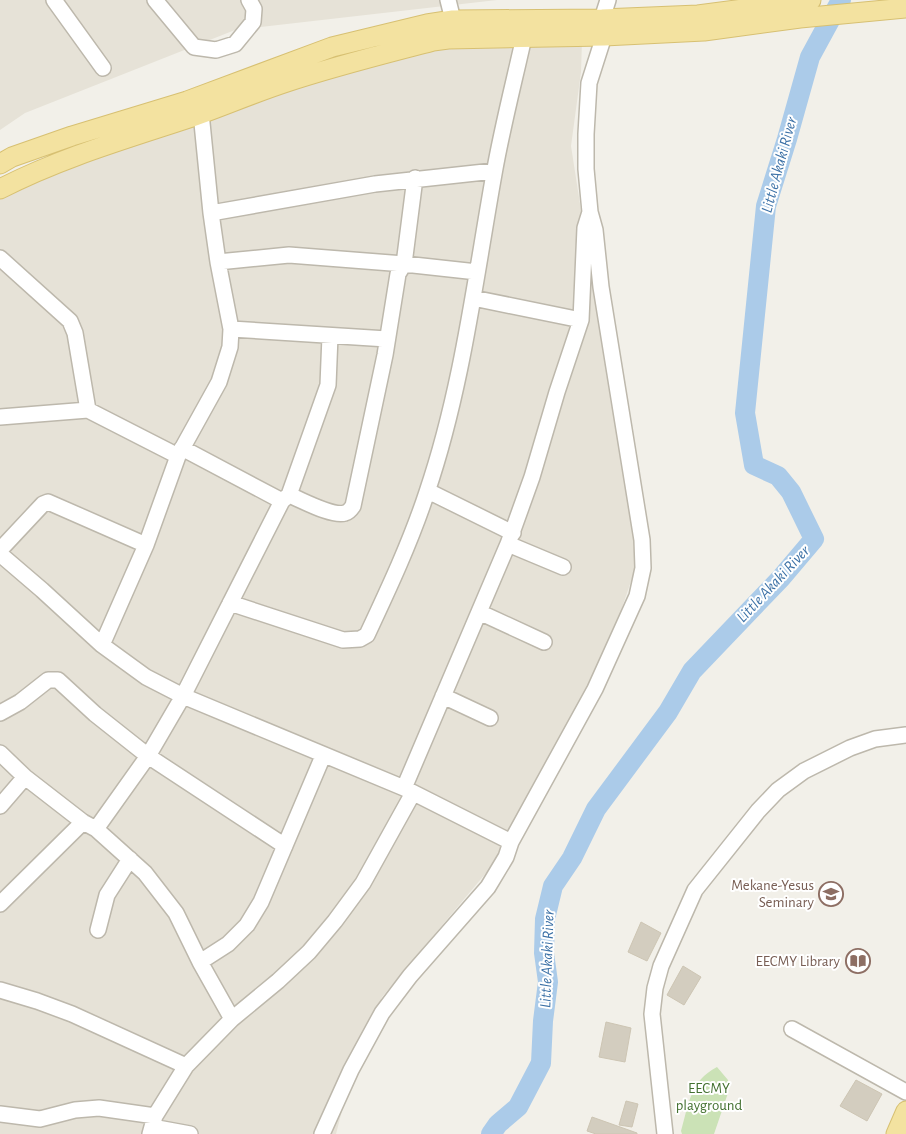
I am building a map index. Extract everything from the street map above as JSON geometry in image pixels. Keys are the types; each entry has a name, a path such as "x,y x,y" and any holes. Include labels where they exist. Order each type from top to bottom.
{"main road":[{"path":"0,164 72,136 187,100 332,47 448,20 704,31 802,7 902,9"},
{"path":"448,20 448,39"},
{"path":"0,188 85,152 341,65 433,41 524,37 603,28"},
{"path":"896,1134 906,1111"}],"street":[{"path":"54,0 103,68"},
{"path":"156,0 194,47 216,50 235,44 254,22 254,9 249,0"},
{"path":"448,0 448,20"},
{"path":"322,1134 351,1070 382,1013 410,976 488,887 506,857 511,842 595,688 637,596 643,568 642,540 601,287 596,230 590,212 586,169 589,83 608,0"},
{"path":"230,603 343,640 360,639 367,635 388,591 428,491 454,395 473,298 494,171 524,37"},
{"path":"102,645 146,545 180,452 218,382 226,364 230,347 231,329 211,214 201,113"},
{"path":"211,214 375,184 415,178 494,171"},
{"path":"0,417 88,410 286,498 335,514 349,512 353,506 387,339 398,274 404,264 415,178"},
{"path":"152,1126 186,1066 232,1019 309,952 335,921 363,883 408,791 443,696 510,538 532,477 581,320 585,228 590,212"},
{"path":"218,262 288,255 477,272"},
{"path":"0,258 70,321 76,333 88,410"},
{"path":"473,298 581,320"},
{"path":"231,329 387,339"},
{"path":"0,904 89,826 148,756 183,696 286,498 328,386 330,336"},
{"path":"428,491 564,567"},
{"path":"146,545 48,502 42,504 0,552 102,645 146,677 183,696 408,791 511,842"},
{"path":"479,612 544,642"},
{"path":"0,713 20,702 48,680 58,680 95,714 148,756 285,846"},
{"path":"443,696 490,718"},
{"path":"665,1134 652,1014 655,988 661,966 695,890 758,811 778,790 798,776 842,752 875,738 906,735"},
{"path":"0,753 25,777 89,826 145,873 176,913 200,962 232,1019"},
{"path":"200,962 228,944 247,925 261,902 323,756"},
{"path":"0,806 25,777"},
{"path":"98,930 107,895 130,859"},
{"path":"0,990 72,1014 186,1066"},
{"path":"792,1029 906,1092"},
{"path":"0,1114 40,1127 75,1110 99,1108 152,1126 190,1134"}],"shaded area":[{"path":"0,0 497,0 235,30 25,113 0,130"},
{"path":"582,41 581,72 571,146 611,403 644,543 612,637 572,726 496,861 382,997 344,1103 336,1134 0,1134 0,197 33,180 173,130 363,66 447,46"}],"green space":[{"name":"EECMY playground","path":"717,1067 728,1080 728,1093 714,1134 682,1134 681,1131 689,1103 696,1086 701,1079"}],"building":[{"path":"641,922 661,933 647,961 628,952"},
{"path":"683,966 701,977 684,1005 667,995"},
{"path":"606,1022 631,1028 625,1062 599,1057"},
{"path":"856,1080 882,1094 867,1121 840,1106"},
{"path":"626,1101 638,1104 632,1127 619,1125"},
{"path":"592,1117 637,1134 596,1134 587,1131"}],"waterway":[{"name":"Little Akaki River","path":"491,1134 498,1124 518,1107 541,1063 543,1021 548,982 544,953 545,919 553,886 572,858 596,809 668,712 692,671 781,578 814,539 791,492 778,476 754,465 745,413 766,206 810,57 841,0"}],"place":[{"name":"Mekane-Yesus Seminary","path":"831,894"},
{"name":"EECMY Library","path":"858,961"}]}
